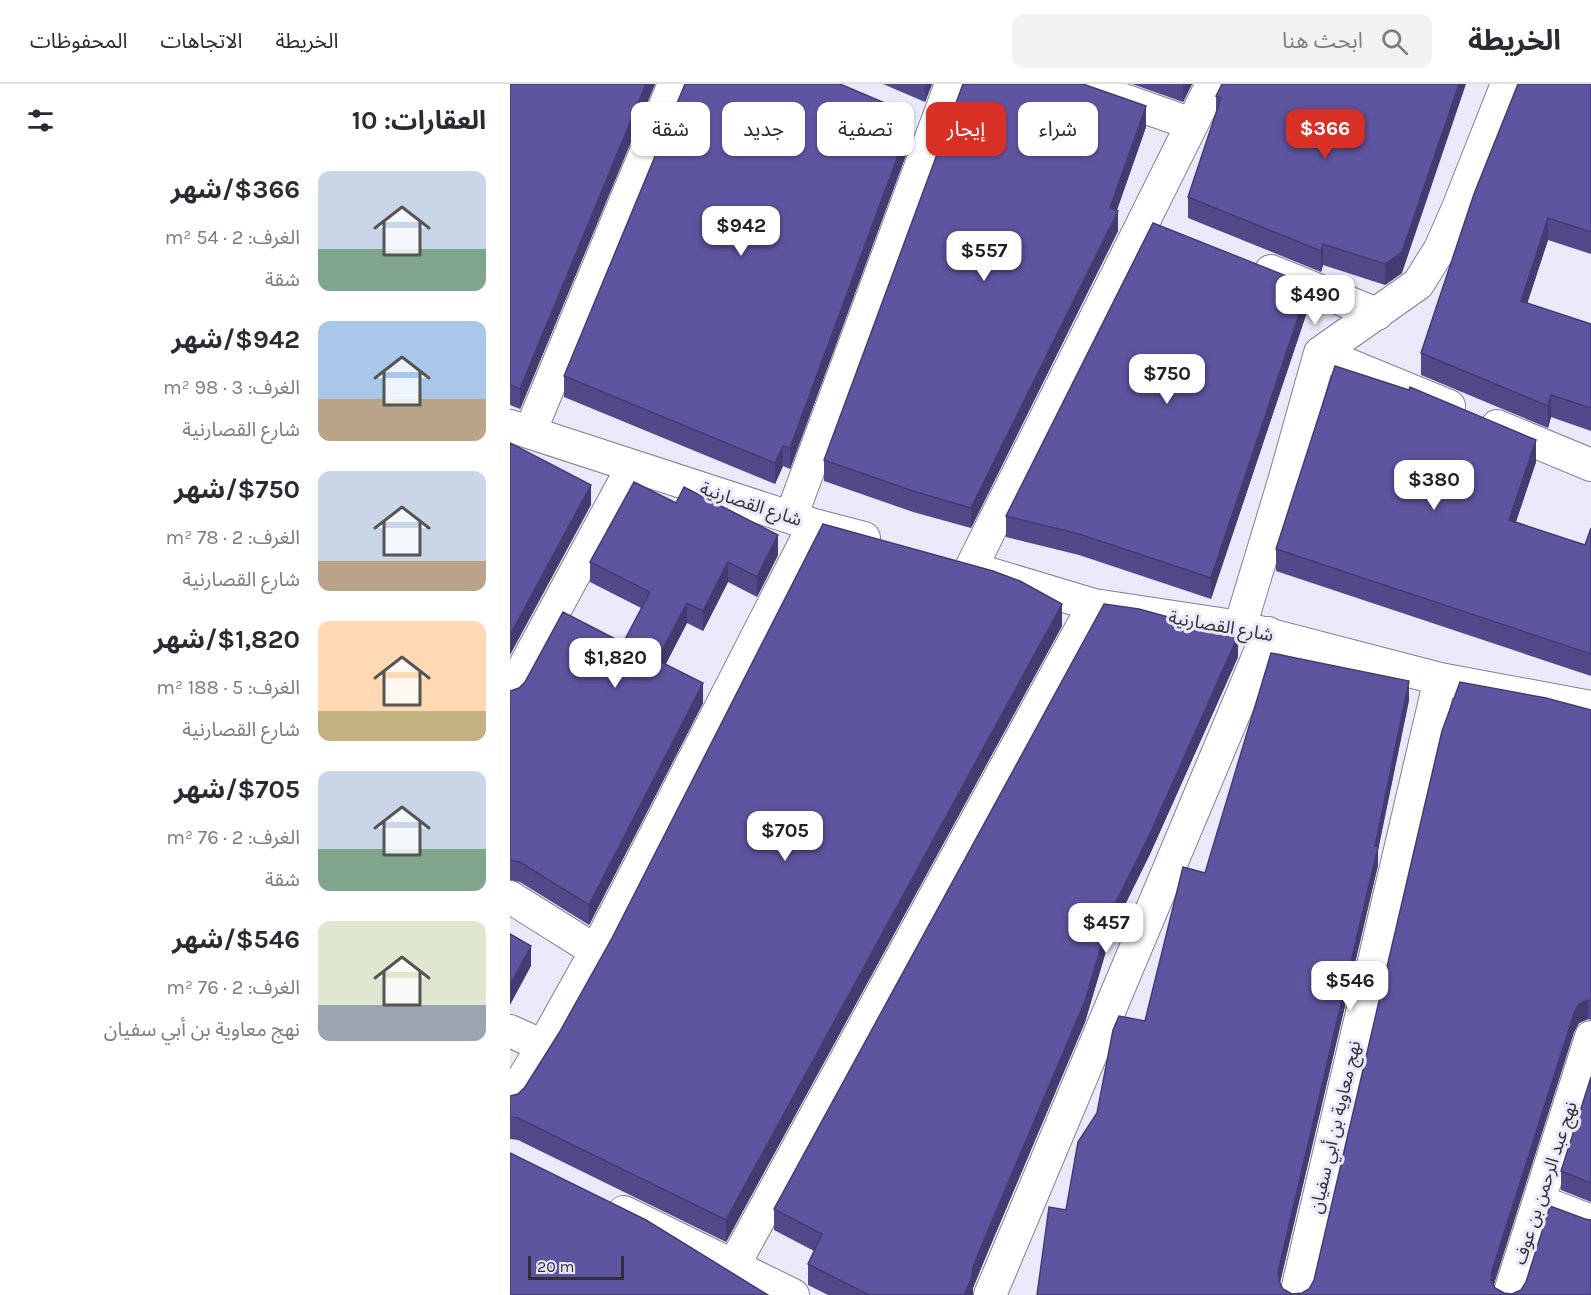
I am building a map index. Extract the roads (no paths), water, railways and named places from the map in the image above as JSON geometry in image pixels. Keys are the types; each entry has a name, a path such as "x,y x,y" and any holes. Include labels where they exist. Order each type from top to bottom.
{"street":[{"path":"520,429 674,84"},
{"path":"510,1100 596,951 803,521 924,121 951,84"},
{"path":"1077,84 1192,124"},
{"path":"1174,232 1145,220 1212,84"},
{"path":"990,1295 1254,630 1285,478 1320,353 1418,284 1440,249 1507,84"},
{"name":"شارع القصارنية","path":"1145,220 960,565 1094,605 1254,630 1440,679 1591,707"},
{"path":"1243,260 1377,314"},
{"path":"1320,353 1591,465"},
{"name":"شارع القصارنية","path":"520,429 803,521 893,546"},
{"path":"510,693 633,466"},
{"path":"734,1265 1094,605"},
{"name":"نهج معاوية بن أبي سفيان","path":"1296,1295 1440,679"},
{"path":"510,897 596,951"},
{"path":"510,1031 543,1046"},
{"name":"نهج عبد الرحمن بن عوف","path":"1509,1295 1591,1037"},
{"path":"595,1197 793,1295"},
{"path":"1539,1201 1591,1221"}]}
